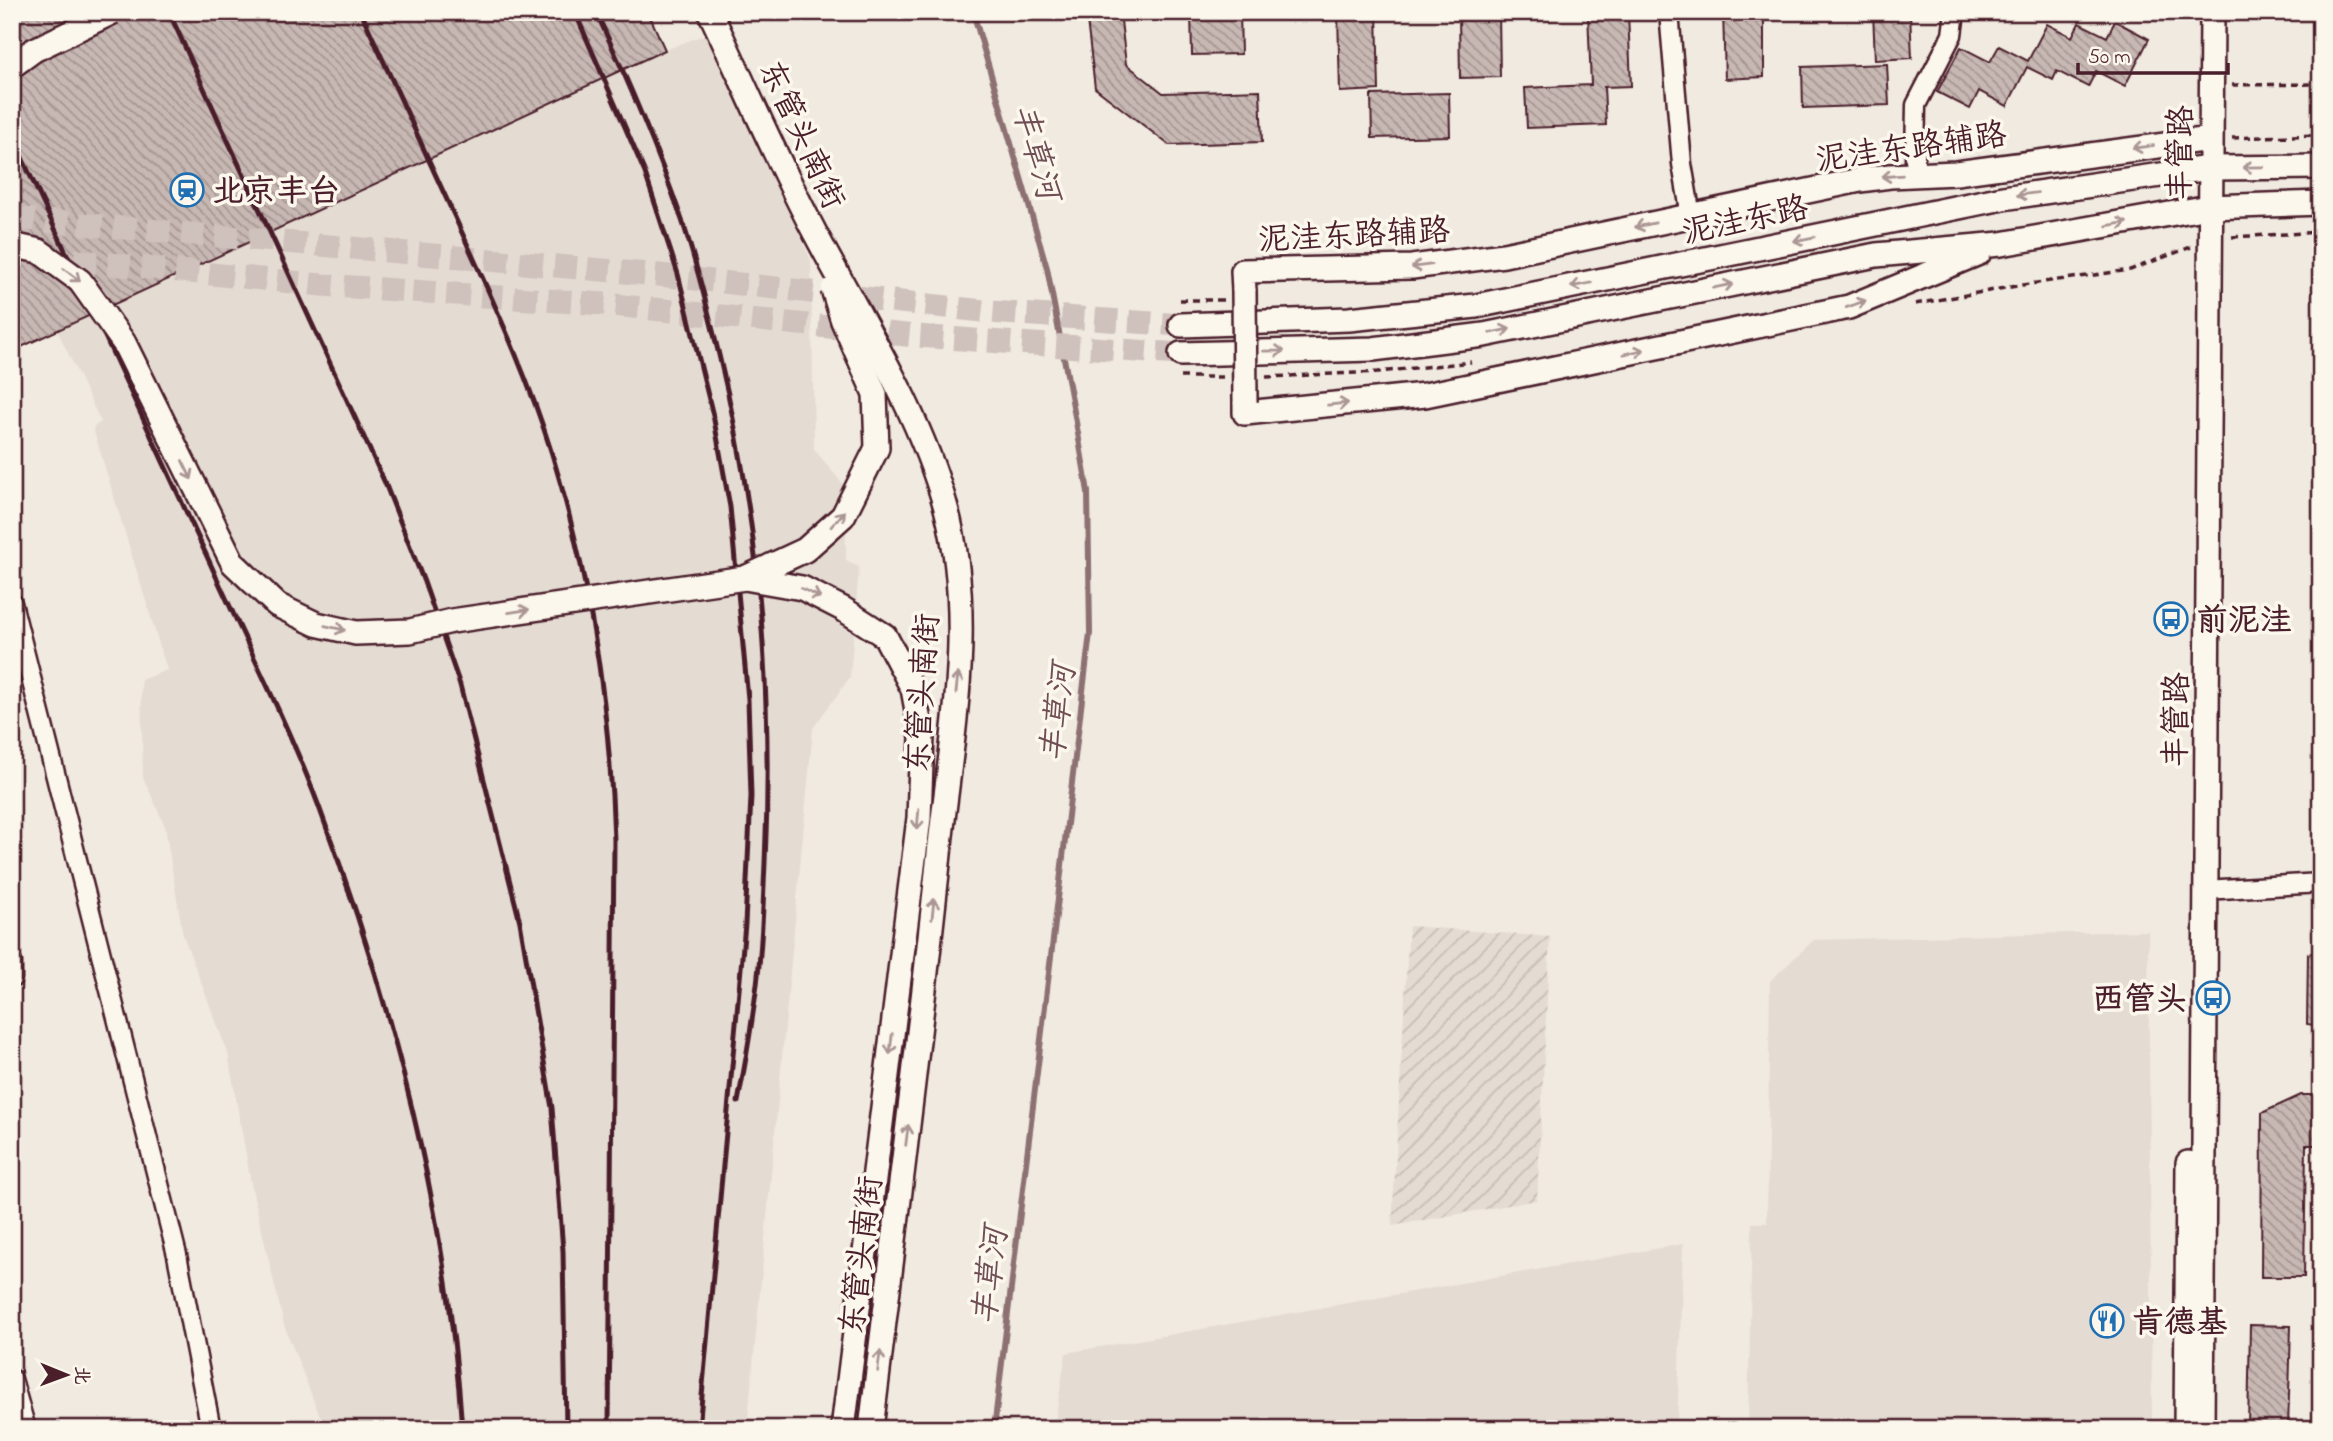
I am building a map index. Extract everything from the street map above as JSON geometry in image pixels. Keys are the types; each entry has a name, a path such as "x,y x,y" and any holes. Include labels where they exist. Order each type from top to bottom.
{"main road":[{"path":"12,66 34,50 113,12"},
{"name":"东管头南街","path":"710,12 813,229 890,374 926,451 946,507 956,554 960,599 960,658 935,894 871,1429"},
{"name":"丰管路","path":"2186,1429 2204,169 2199,12"},
{"name":"丰管路","path":"2204,139 2211,85 2212,12"},
{"name":"泥洼东路辅路","path":"2001,244 1849,307 1424,395 1245,413 1243,271 1412,267 1504,255 1880,177 1956,173 2204,139"},
{"name":"泥洼东路","path":"1181,325 1349,319 1476,306 2003,198 2204,169 2321,167"},
{"name":"泥洼东路","path":"1181,354 1373,349 1484,335 1876,255 2001,244 2203,208 2321,203"},
{"name":"丰管路","path":"2202,1429 2205,890 2203,208"},
{"path":"12,245 39,251 80,281 124,343 233,563 277,605 316,624 356,633 410,631 452,621 745,578 805,550 843,516 877,448 875,394 843,321 813,229"},
{"name":"东管头南街","path":"745,578 802,588 843,608 885,636 913,689 922,737 919,818 843,1429"}],"street":[{"path":"1669,12 1682,164 1691,216"},
{"path":"1915,161 1916,105 1952,35 1955,12"},
{"path":"12,603 177,1255 211,1429"},
{"path":"2205,890 2321,883"},
{"path":"12,963 12,978"},
{"path":"12,1379 26,1429"}],"path":[{"path":"2211,85 2321,84"},
{"path":"2204,139 2321,135"}],"shaded area":[{"path":"648,12 665,50 709,33 811,260 814,449 845,487 846,560 859,567 850,677 813,728 747,1429 325,1429 284,1325 252,1188 228,1053 183,935 165,826 143,777 141,680 167,670 93,428 101,422 57,330 17,349 12,339"},
{"path":"1409,926 1550,937 1537,1200 1392,1226"},
{"path":"2148,931 2152,1422 2086,1429 1748,1429 1752,1223 1767,1223 1770,981 1814,940"},
{"path":"1683,1244 1677,1429 1054,1429 1066,1353"}],"building":[{"name":"北京丰台","path":"12,12 648,12 665,50 17,349 12,339"},
{"path":"1086,12 1120,12 1126,64 1163,93 1260,90 1262,142 1169,145 1095,88"},
{"path":"1191,12 1240,12 1241,54 1192,55"},
{"path":"1331,12 1377,12 1379,90 1340,92 1338,13"},
{"path":"1459,12 1499,12 1500,77 1460,78"},
{"path":"1588,12 1628,12 1631,86 1604,87 1606,125 1527,128 1525,88 1591,85"},
{"path":"1723,12 1764,12 1764,77 1725,79"},
{"path":"1873,12 1910,12 1912,58 1875,60"},
{"path":"2115,21 2149,39 2125,86 2096,71 2088,87 2057,71 2053,80 2027,67 2007,106 1979,91 1970,109 1937,92 1961,47 1990,62 1999,46 2028,61 2047,24 2072,37 2079,23 2107,37"},
{"path":"1887,64 1889,105 1803,108 1802,67"},
{"path":"1449,93 1450,136 1372,138 1371,95"},
{"path":"2321,951 2321,1026 2307,1024 2308,954"},
{"path":"2301,1095 2321,1095 2321,1145 2306,1145 2304,1277 2261,1277 2262,1113"},
{"path":"2250,1325 2291,1326 2288,1429 2248,1429"}],"waterway":[{"name":"丰草河","path":"973,12 1047,268 1088,492 1090,633 994,1429"}],"tunnel":[{"path":"12,218 659,275 991,312 1181,325"},
{"path":"40,257 322,285 604,304 916,336 1181,354"}],"railway":[{"path":"169,12 385,483 424,582 460,685 520,922 552,1108 563,1251 566,1429"},
{"path":"361,12 492,299 534,401 552,454 577,548 596,645 608,742 614,840 609,1429"},
{"path":"575,12 645,173 678,274 714,420 730,507 748,699 751,796 745,924 699,1429"},
{"path":"596,12 652,141 693,253 733,418 754,544 765,671 767,798 760,960 738,1102"},
{"path":"12,136 280,713 306,773 345,880 393,1033 430,1190 455,1349 462,1429"}],"place":[{"name":"北京丰台","path":"187,190"},
{"name":"前泥洼","path":"2171,619"},
{"name":"西管头","path":"2213,998"},
{"name":"肯德基","path":"2107,1321"}]}
